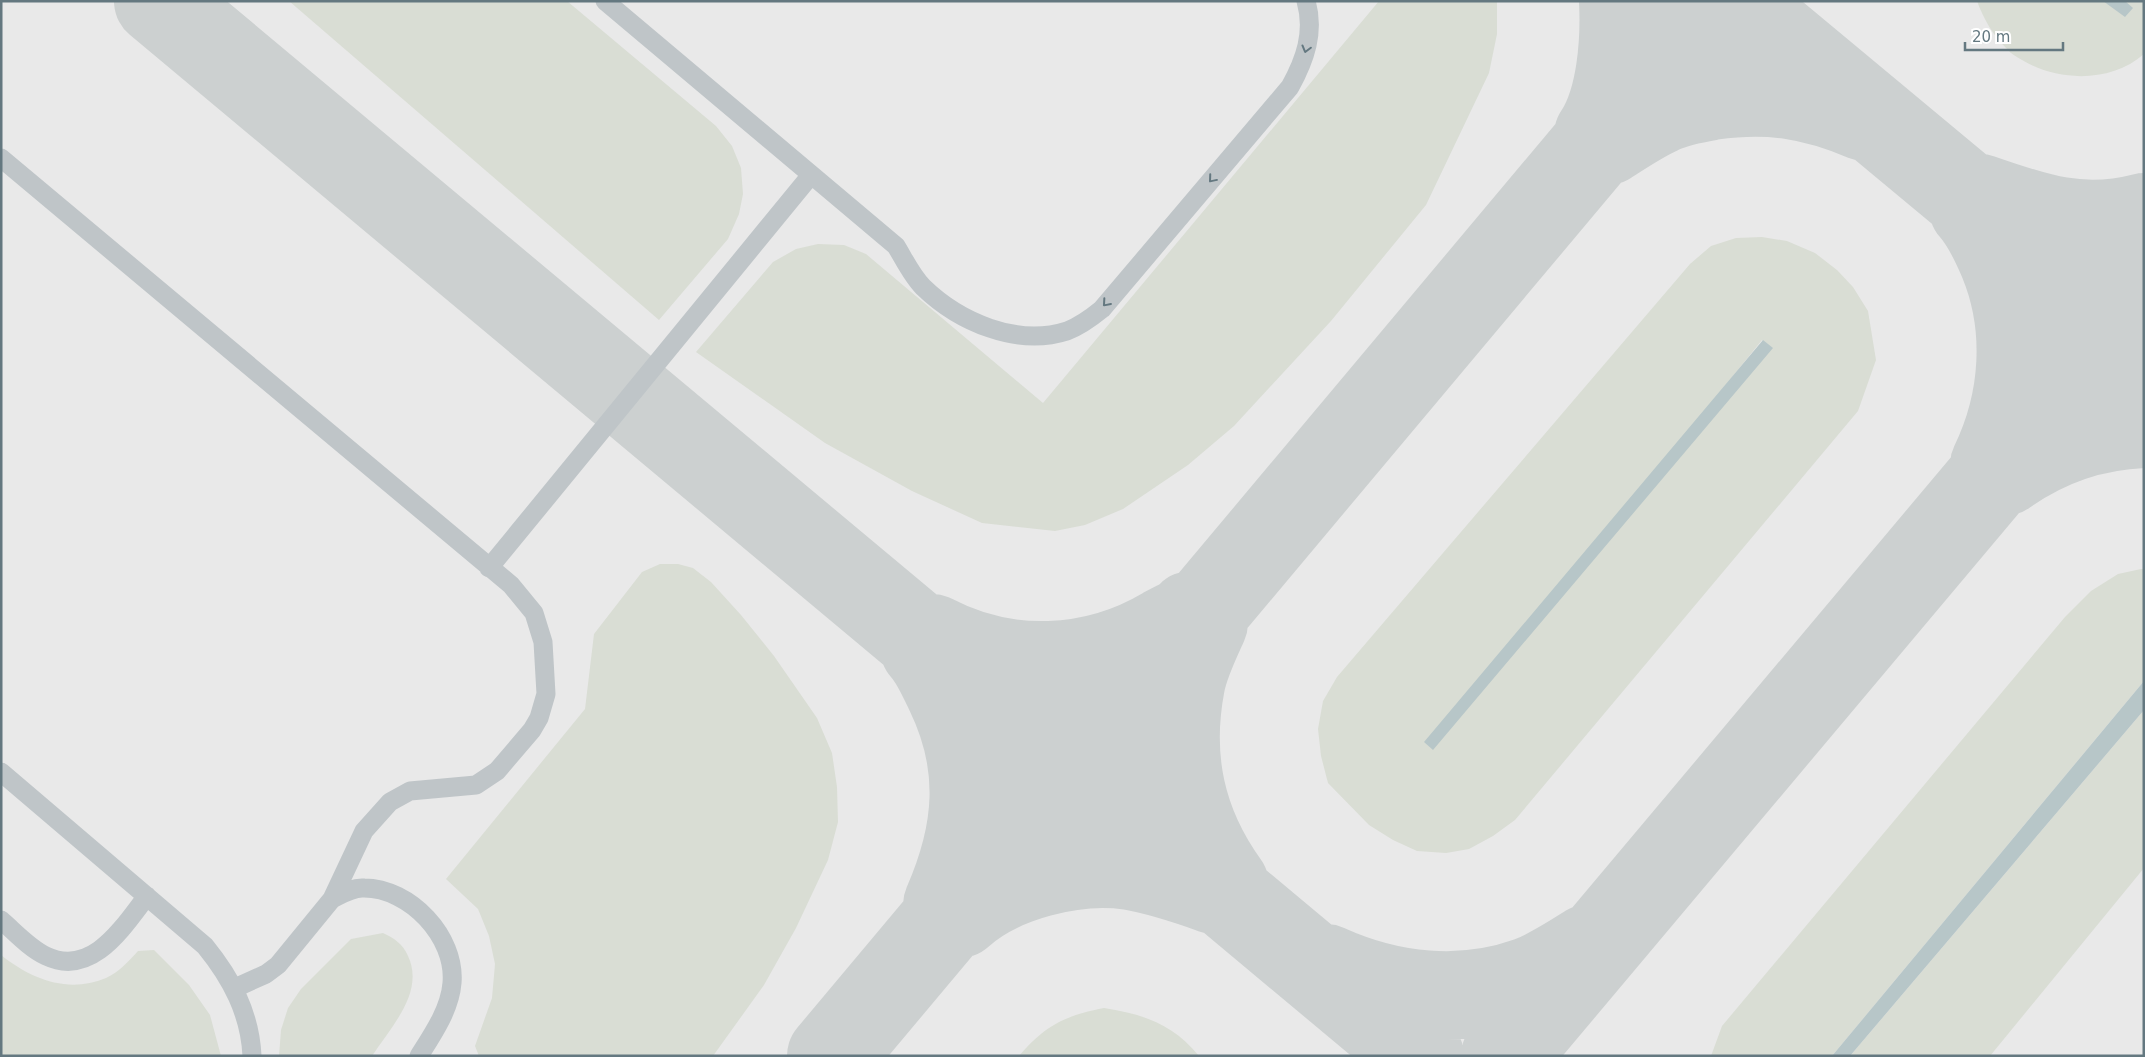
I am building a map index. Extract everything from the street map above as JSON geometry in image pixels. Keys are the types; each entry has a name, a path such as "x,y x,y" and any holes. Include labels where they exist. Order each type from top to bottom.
{"lane":[{"path":"605,1 896,246 922,286 968,320 996,330 1022,335 1046,335 1066,331 1084,323 1102,309 1290,87 1300,69 1307,49 1310,30 1306,1"},
{"path":"1,158 489,568 524,599 534,613 539,626 543,642 546,694 539,718 532,730 497,771 476,786 410,791 390,802 364,831 332,899 278,965 266,974 235,988"},
{"path":"489,568 812,175"},
{"path":"1,772 204,946 224,969 235,988 251,1041 252,1056"},
{"path":"332,899 350,890 365,888 398,897 426,918 438,931 447,946 451,962 452,983 437,1028 420,1055"},
{"path":"1,920 30,946 45,956 58,961 72,962 102,950 147,896"}],"shaded area":[{"path":"1,1 2144,1 2144,1056 1,1056"},
{"path":"289,1 567,1 716,126 732,146 741,168 743,194 739,214 728,239 659,320"},
{"path":"1379,1 1497,2 1497,34 1489,73 1426,205 1331,321 1234,426 1188,465 1123,509 1085,525 1055,531 982,523 912,491 825,443 696,352 773,262 796,249 818,244 844,245 866,254 1043,403"},
{"path":"1977,1 2144,1 2144,54 2116,70 2084,76 2052,72 2036,67 2012,54 1997,38 1989,27"},
{"path":"2103,1 2125,1 2133,8 2125,17"},
{"path":"1762,237 1787,241 1815,253 1837,270 1853,287 1868,311 1876,360 1858,411 1515,820 1493,836 1469,849 1446,853 1417,851 1393,840 1369,825 1328,783 1321,756 1318,729 1323,701 1337,677 1690,264 1711,246 1736,238","holes":["1762,340 1772,348 1432,749"]},
{"path":"1763,340 1773,348 1433,750 1424,742"},
{"path":"660,564 678,564 693,568 711,582 774,656 817,718 832,753 837,787 838,822 828,860 796,928 764,985 713,1056 479,1056 475,1046 492,998 495,964 489,936 478,909 446,879 585,709 594,634 642,572"},
{"path":"2144,569 2144,681 1832,1056 1711,1056 1722,1026 2065,617 2091,591 2118,574"},
{"path":"2144,681 2144,710 1850,1056 1832,1056"},
{"path":"2144,710 2144,868 1990,1056 1850,1056"},
{"path":"383,933 404,948 412,969 412,983 404,1009 372,1056 279,1056 281,1030 288,1008 301,989 351,939"},
{"path":"154,950 189,985 210,1015 221,1056 1,1056 1,955 37,977 50,982 78,985 92,983 111,976 138,951"},
{"path":"1104,1008 1144,1017 1168,1028 1199,1056 1019,1056 1047,1029 1057,1023"}],"taxiway":[{"path":"158,1 1420,1056"},
{"path":"1598,135 1606,121 1617,88 1622,52 1623,1"},
{"path":"831,1056 1716,1"},
{"path":"1733,1 2144,343"},
{"path":"1607,141 1640,120 1666,107 1712,96 1733,94 1772,93 1790,95 1827,103 1865,117"},
{"path":"1980,198 2021,212 2060,221 2100,224 2144,217"},
{"path":"1973,208 1990,233 2003,261 2012,286 2020,338 2018,390 2004,441 1994,465"},
{"path":"1505,1056 2144,296"},
{"path":"2004,472 2036,452 2070,438 2106,428 2144,424"},
{"path":"932,638 960,651 990,659 1020,664 1050,665 1080,662 1138,645 1179,624 1191,615"},
{"path":"1204,623 1188,661 1181,684 1177,711 1177,764 1188,814 1210,862 1225,885"},
{"path":"924,648 938,669 961,718 973,772 974,798 966,851 947,905"},
{"path":"959,914 976,901 1017,880 1039,873 1086,865 1109,864 1141,868 1214,890"},
{"path":"1326,968 1375,986 1426,994 1452,995 1504,989 1529,981 1567,962 1589,948"}]}
